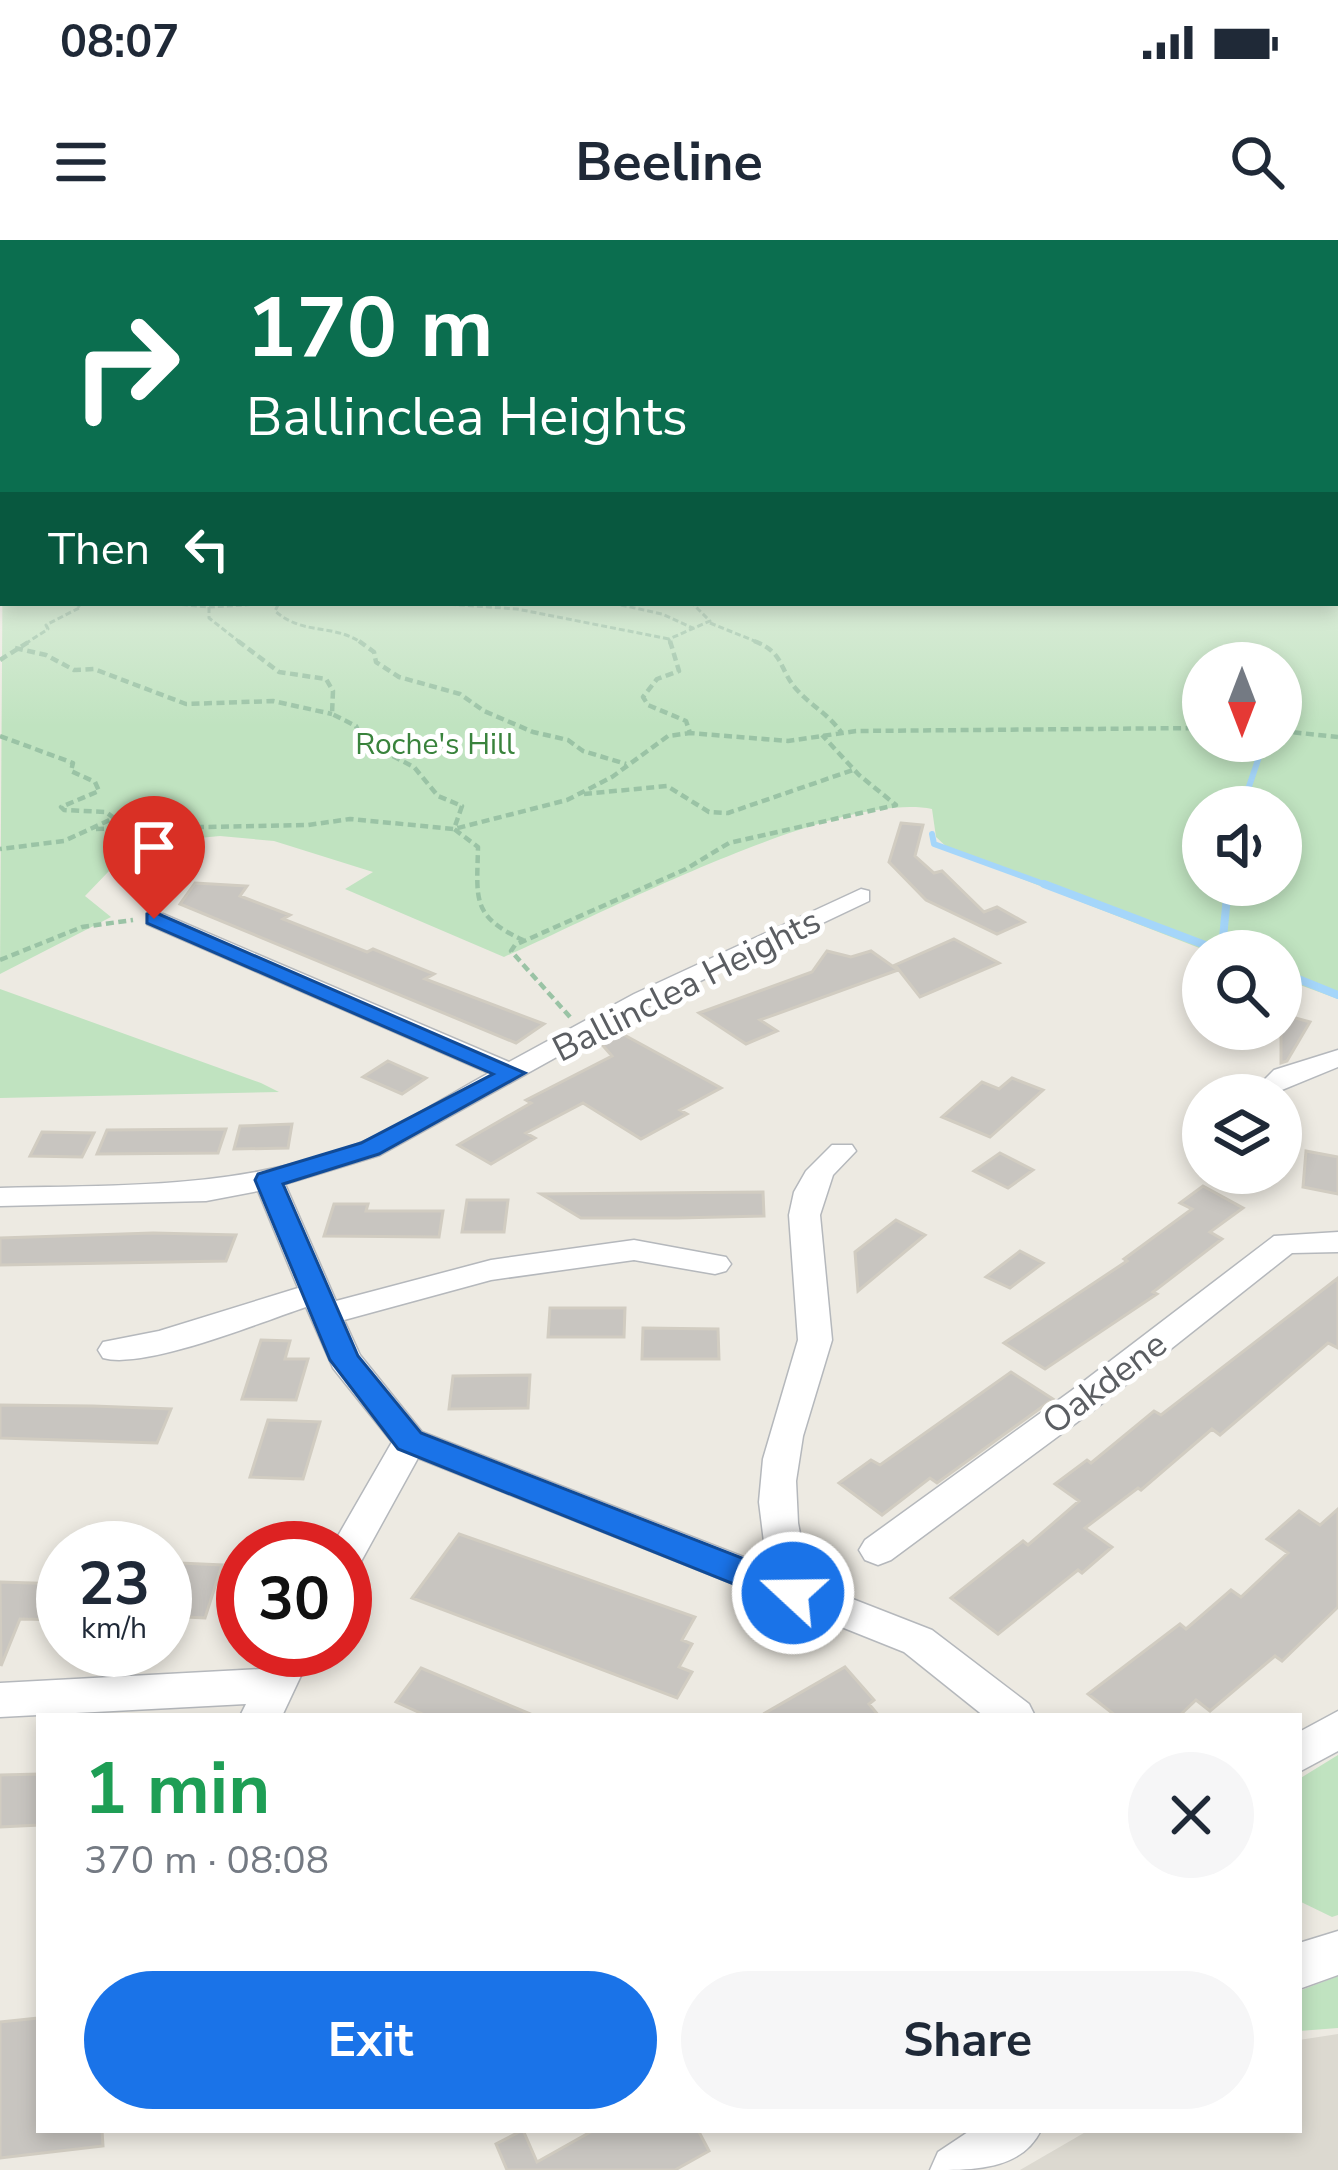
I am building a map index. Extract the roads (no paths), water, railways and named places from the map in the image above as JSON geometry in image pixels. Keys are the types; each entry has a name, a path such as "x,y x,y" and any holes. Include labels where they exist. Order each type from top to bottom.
{"street":[{"name":"Ballinclea Heights","path":"0,1197 206,1192 268,1180 370,1149 644,999 861,896"},
{"name":"Ballinclea Heights","path":"154,919 512,1073"},
{"path":"1290,1074 1338,1058"},
{"path":"793,1593 776,1532 777,1482 816,1334 804,1216 808,1188 819,1167 842,1151"},
{"path":"268,1180 345,1360 410,1441 917,1640 1010,1713"},
{"name":"Oakdene","path":"878,1550 1083,1400 1285,1243 1338,1242"},
{"path":"116,1350 491,1270 634,1250 715,1264"},
{"path":"365,1521 410,1441"},
{"path":"0,1700 276,1684"},
{"path":"1302,1752 1338,1730"},
{"path":"1302,1965 1338,1953"},
{"path":"956,2170 1012,2133"}],"waterway":[{"path":"1249,786 1257,762"},
{"path":"932,834 934,844 1050,886"},
{"path":"1044,884 1050,886"},
{"path":"1050,886 1182,936"},
{"path":"1224,930 1226,906"},
{"path":"1302,980 1338,995"}],"park label":[{"name":"Roche's Hill","path":"435,744"}]}
